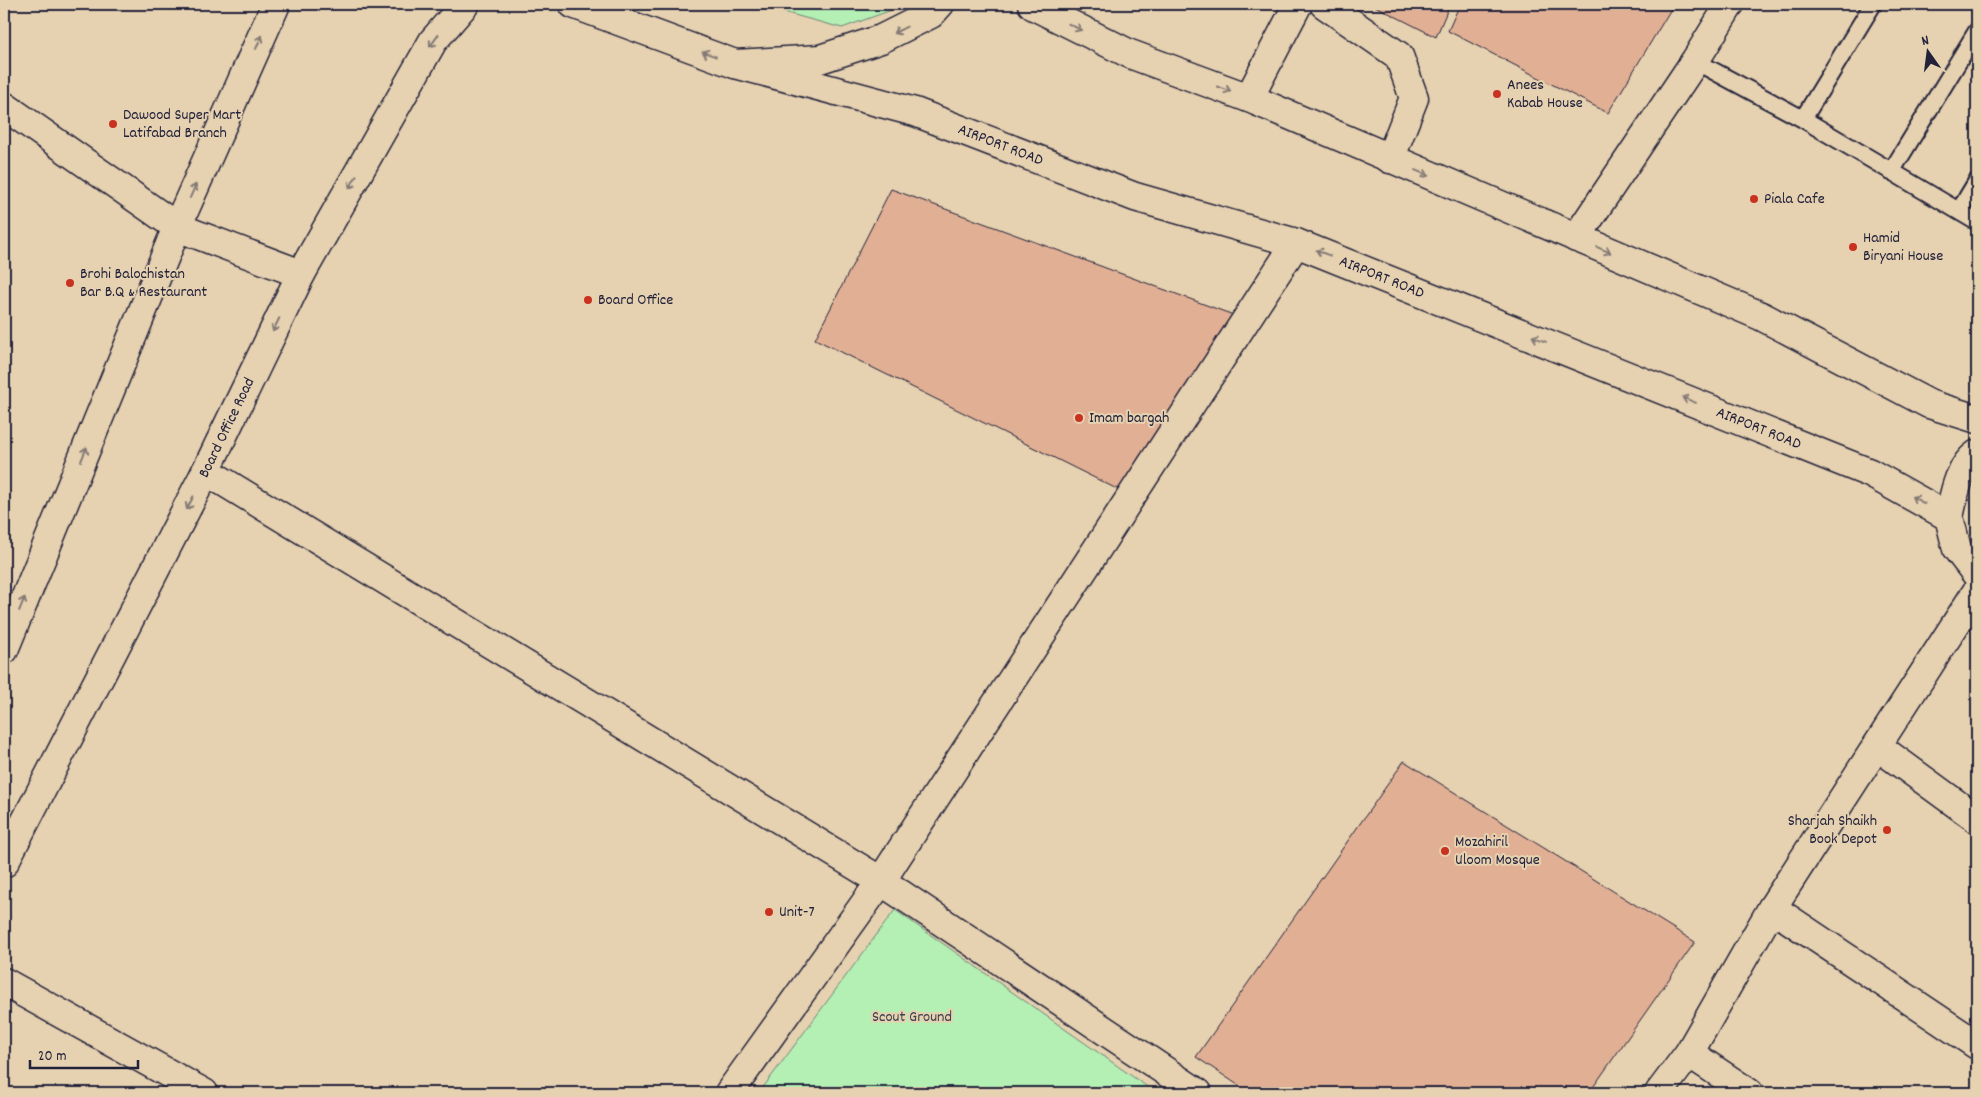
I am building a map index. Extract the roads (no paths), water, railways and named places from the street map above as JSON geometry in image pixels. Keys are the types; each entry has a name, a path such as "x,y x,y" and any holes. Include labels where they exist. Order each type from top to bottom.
{"street":[{"path":"4,650 177,227 276,4"},
{"name":"Board Office Road","path":"4,863 206,471 300,274 433,42 465,4"},
{"name":"AIRPORT ROAD","path":"573,4 735,64 915,112 1135,197 1296,243 1870,473 1949,517"},
{"path":"735,64 820,59 881,39 931,14 940,4"},
{"path":"1249,98 1298,4"},
{"path":"1324,4 1399,56 1414,98 1390,158"},
{"path":"1576,238 1695,61 1730,4"},
{"path":"1035,5 1130,54 1249,98 1761,316 1929,404 1977,419"},
{"path":"4,106 177,227 300,274"},
{"path":"729,1093 881,881 1296,243"},
{"path":"1977,454 1971,458 1958,483 1949,517 1957,549 1977,575"},
{"path":"206,471 881,881 1198,1093"},
{"path":"1659,1093 1688,1053 1772,908 1977,591"},
{"path":"1877,746 1977,819"},
{"path":"1772,908 1977,1045"},
{"path":"4,982 204,1093"},
{"path":"1688,1053 1749,1093"}],"lane":[{"path":"1803,119 1873,4"},
{"path":"1891,172 1977,31"},
{"path":"1695,61 1803,119 1977,222"},
{"path":"1959,211 1977,181"}],"place":[{"name":"Anees Kabab House","path":"1497,94"},
{"name":"Dawood Super Mart Latifabad Branch","path":"113,124"},
{"name":"Piala Cafe","path":"1754,199"},
{"name":"Hamid Biryani House","path":"1853,247"},
{"name":"Brohi Balochistan Bar B.Q & Restaurant","path":"70,283"},
{"name":"Board Office","path":"588,300"},
{"name":"Imam bargah","path":"1079,418"},
{"name":"Sharjah Shaikh Book Depot","path":"1887,830"},
{"name":"Mozahiril Uloom Mosque","path":"1445,851"},
{"name":"Unit-7","path":"769,912"}],"park label":[{"name":"Scout Ground","path":"912,1017"}]}
